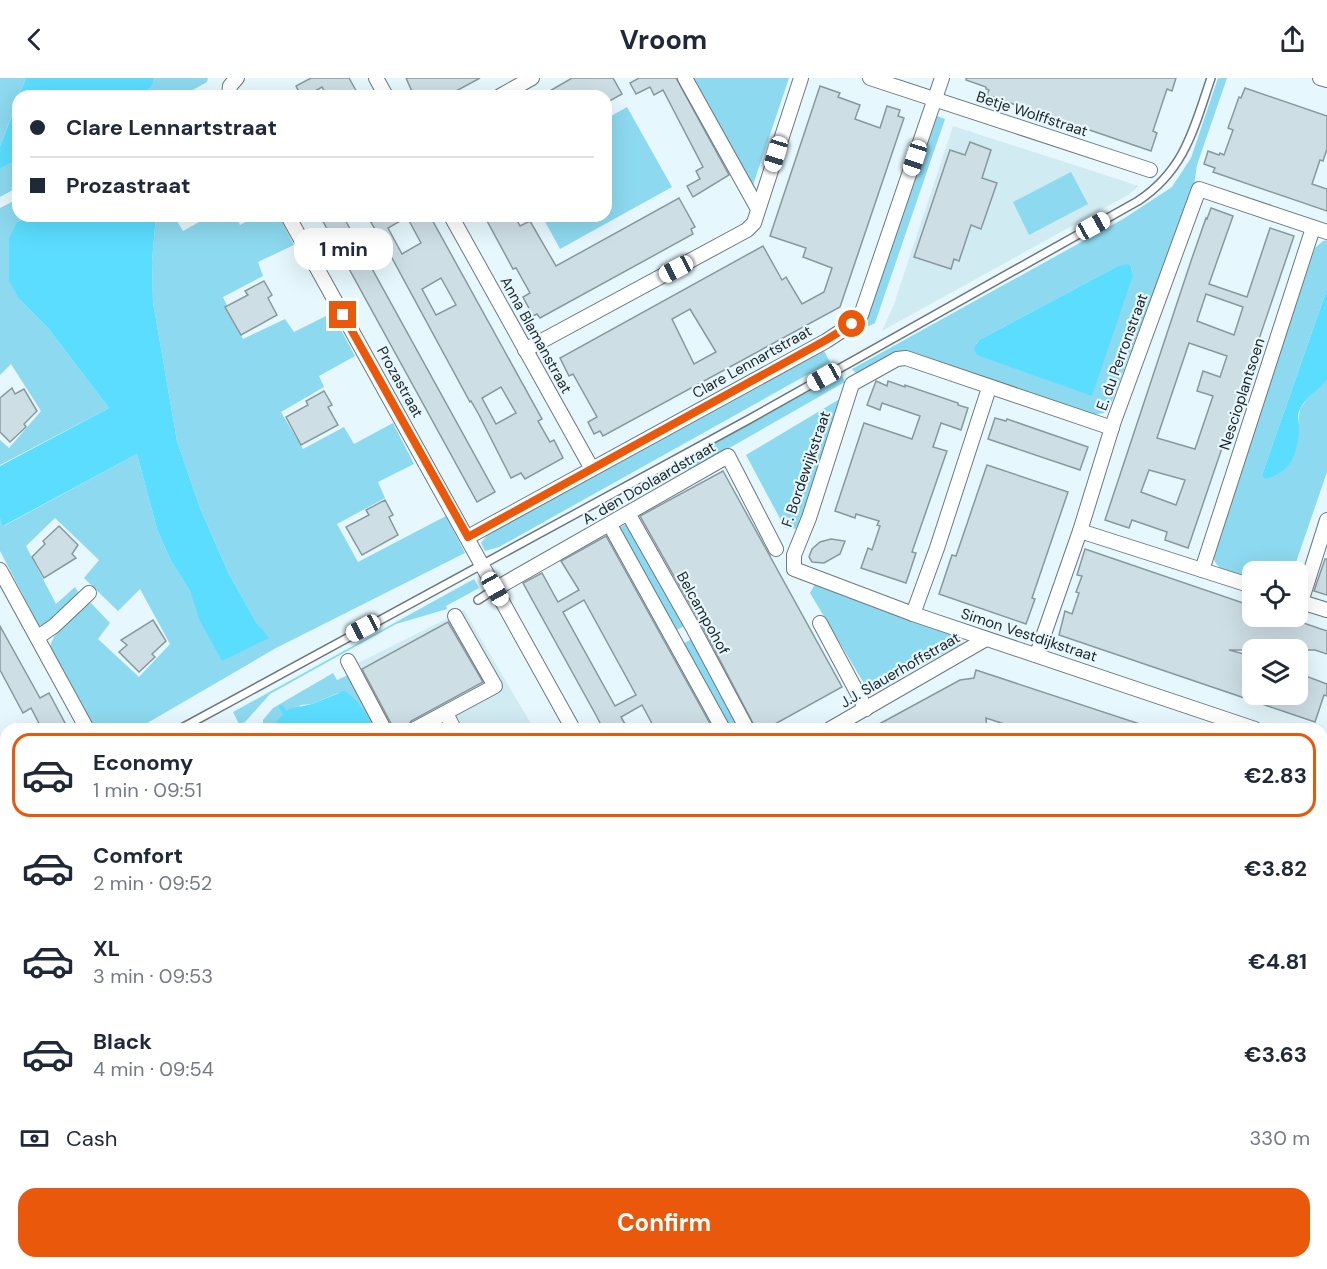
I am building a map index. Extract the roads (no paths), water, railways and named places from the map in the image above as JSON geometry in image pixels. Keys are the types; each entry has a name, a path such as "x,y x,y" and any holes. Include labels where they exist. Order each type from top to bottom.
{"street":[{"path":"511,90 532,78"},
{"path":"685,78 758,209"},
{"path":"525,350 747,230 754,223 801,78"},
{"name":"Betje Wolffstraat","path":"870,78 1150,170"},
{"name":"Clare Lennartstraat","path":"468,537 852,324 861,315 942,78"},
{"path":"1320,78 1327,80"},
{"name":"E. du Perronstraat","path":"1037,654 1080,531 1112,428 1199,189 1327,232"},
{"name":"Prozastraat","path":"291,222 495,589"},
{"name":"Anna Blamanstraat","path":"454,222 592,469"},
{"name":"Nescioplantsoen","path":"1202,570 1313,228"},
{"name":"F. Bordewijkstraat","path":"794,569 794,555 809,518 852,384 897,359 906,358 1112,428"},
{"path":"913,614 989,388"},
{"name":"A. den Doolaardstraat","path":"495,589 629,515 676,484 728,456 776,549"},
{"name":"Belcampohof","path":"629,515 744,723"},
{"path":"1308,575 1327,520"},
{"path":"610,525 720,723"},
{"path":"1080,531 1242,583"},
{"name":"Simon Vestdijkstraat","path":"794,569 913,614 1037,654 1227,723"},
{"path":"0,570 84,723"},
{"path":"495,589 570,723"},
{"path":"38,637 54,626 89,593"},
{"path":"1308,604 1327,610"},
{"path":"426,723 495,686 456,616"},
{"path":"820,623 866,709"},
{"name":"J.J. Slauerhoffstraat","path":"841,723 986,639"},
{"path":"348,662 381,723"},
{"path":"446,712 451,723"}],"lane":[{"path":"191,723 756,416 1142,199 1166,178 1185,152 1211,78"},
{"path":"478,600 495,589"}],"waterway":[{"path":"281,707 288,717"}]}
